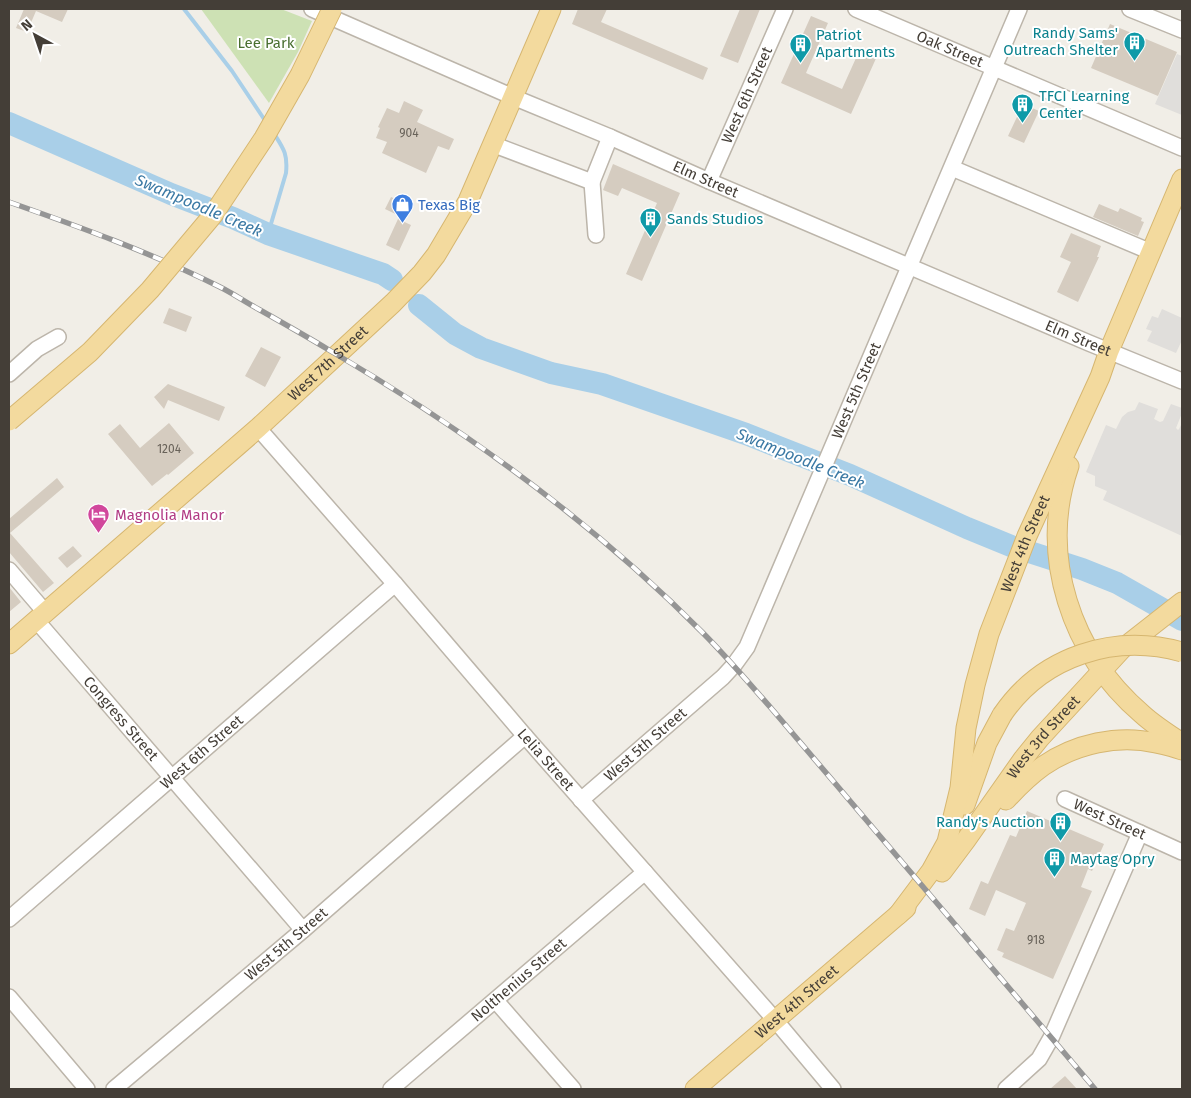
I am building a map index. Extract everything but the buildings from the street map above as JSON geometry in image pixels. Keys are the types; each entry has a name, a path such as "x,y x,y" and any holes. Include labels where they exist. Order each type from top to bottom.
{"main road":[{"path":"9,421 96,345 150,290 212,215 264,138 300,75 332,9"},
{"name":"West 7th Street","path":"9,644 258,428 393,303 422,273 436,255 468,201 551,9"},
{"name":"West 4th Street","path":"898,915 926,878 947,842 960,788 965,735 974,685 989,634 1015,564 1103,369 1182,179"},
{"path":"1081,419 1060,499 1058,546 1066,600 1082,639 1102,671 1123,696 1142,714 1182,743"},
{"name":"West 3rd Street","path":"926,891 947,866 1040,738 1122,649 1182,602"},
{"path":"947,842 957,826 987,743 1002,715 1022,690 1041,674 1081,654 1107,648 1134,645 1160,647 1182,652"},
{"path":"966,840 1030,776 1048,762 1066,753 1078,748 1105,742 1130,740 1156,742 1182,750"},
{"name":"West 4th Street","path":"695,1089 926,891"}],"street":[{"name":"Elm Street","path":"312,9 709,181 1182,381"},
{"name":"West 6th Street","path":"709,181 785,9"},
{"name":"Oak Street","path":"856,9 1182,148"},
{"name":"West 5th Street","path":"581,800 723,677 734,666 747,647 1019,9"},
{"path":"1130,9 1182,30"},
{"path":"596,235 592,182 610,137"},
{"path":"492,144 592,182"},
{"path":"952,168 1151,252"},
{"path":"9,374 37,349 58,338"},
{"name":"Lelia Street","path":"258,428 525,736 776,1021 833,1089"},
{"name":"Congress Street","path":"9,570 41,616 172,778 302,930"},
{"name":"West 6th Street","path":"9,919 395,584"},
{"name":"West 5th Street","path":"114,1089 302,930 525,736"},
{"name":"West Street","path":"1065,799 1182,852"},
{"path":"1006,1089 1039,1059 1045,1048 1140,833"},
{"name":"Nolthenius Street","path":"391,1089 645,872"},
{"path":"9,997 88,1089"},
{"path":"496,1001 573,1089"}],"green space":[{"name":"Lee Park","path":"201,9 281,9 312,21 298,52 269,103"}],"shaded area":[{"path":"1177,54 1182,56 1182,115 1155,104"},
{"path":"1162,309 1182,318 1182,340 1176,353 1147,341 1152,331 1146,329 1152,316 1158,318"},
{"path":"1139,402 1158,409 1154,419 1160,422 1163,421 1171,404 1182,408 1176,428 1178,430 1182,423 1182,536 1103,500 1107,491 1095,486 1095,476 1086,472 1106,425 1116,429 1122,417 1128,412 1135,410"}],"waterway":[{"path":"184,9 232,71 266,122"},
{"name":"Swampoodle Creek","path":"9,123 268,234 383,274 392,280"},
{"path":"268,234 286,173 284,151 273,132"},
{"name":"Swampoodle Creek","path":"419,305 455,334 481,348 551,373 602,384 746,434 850,475 1011,546 1082,569 1117,583 1182,620"}],"railway":[{"path":"9,202 142,252 225,290 379,380 429,412 525,479 571,515 660,591 728,660 1095,1089"}],"place":[{"name":"Randy Sams' Outreach Shelter","path":"1134,61"},
{"name":"Patriot Apartments","path":"800,63"},
{"name":"TFCI Learning Center","path":"1023,124"},
{"name":"Texas Big","path":"402,224"},
{"name":"Sands Studios","path":"651,238"},
{"name":"Magnolia Manor","path":"99,534"},
{"name":"Randy's Auction","path":"1060,841"},
{"name":"Maytag Opry","path":"1054,878"}]}
